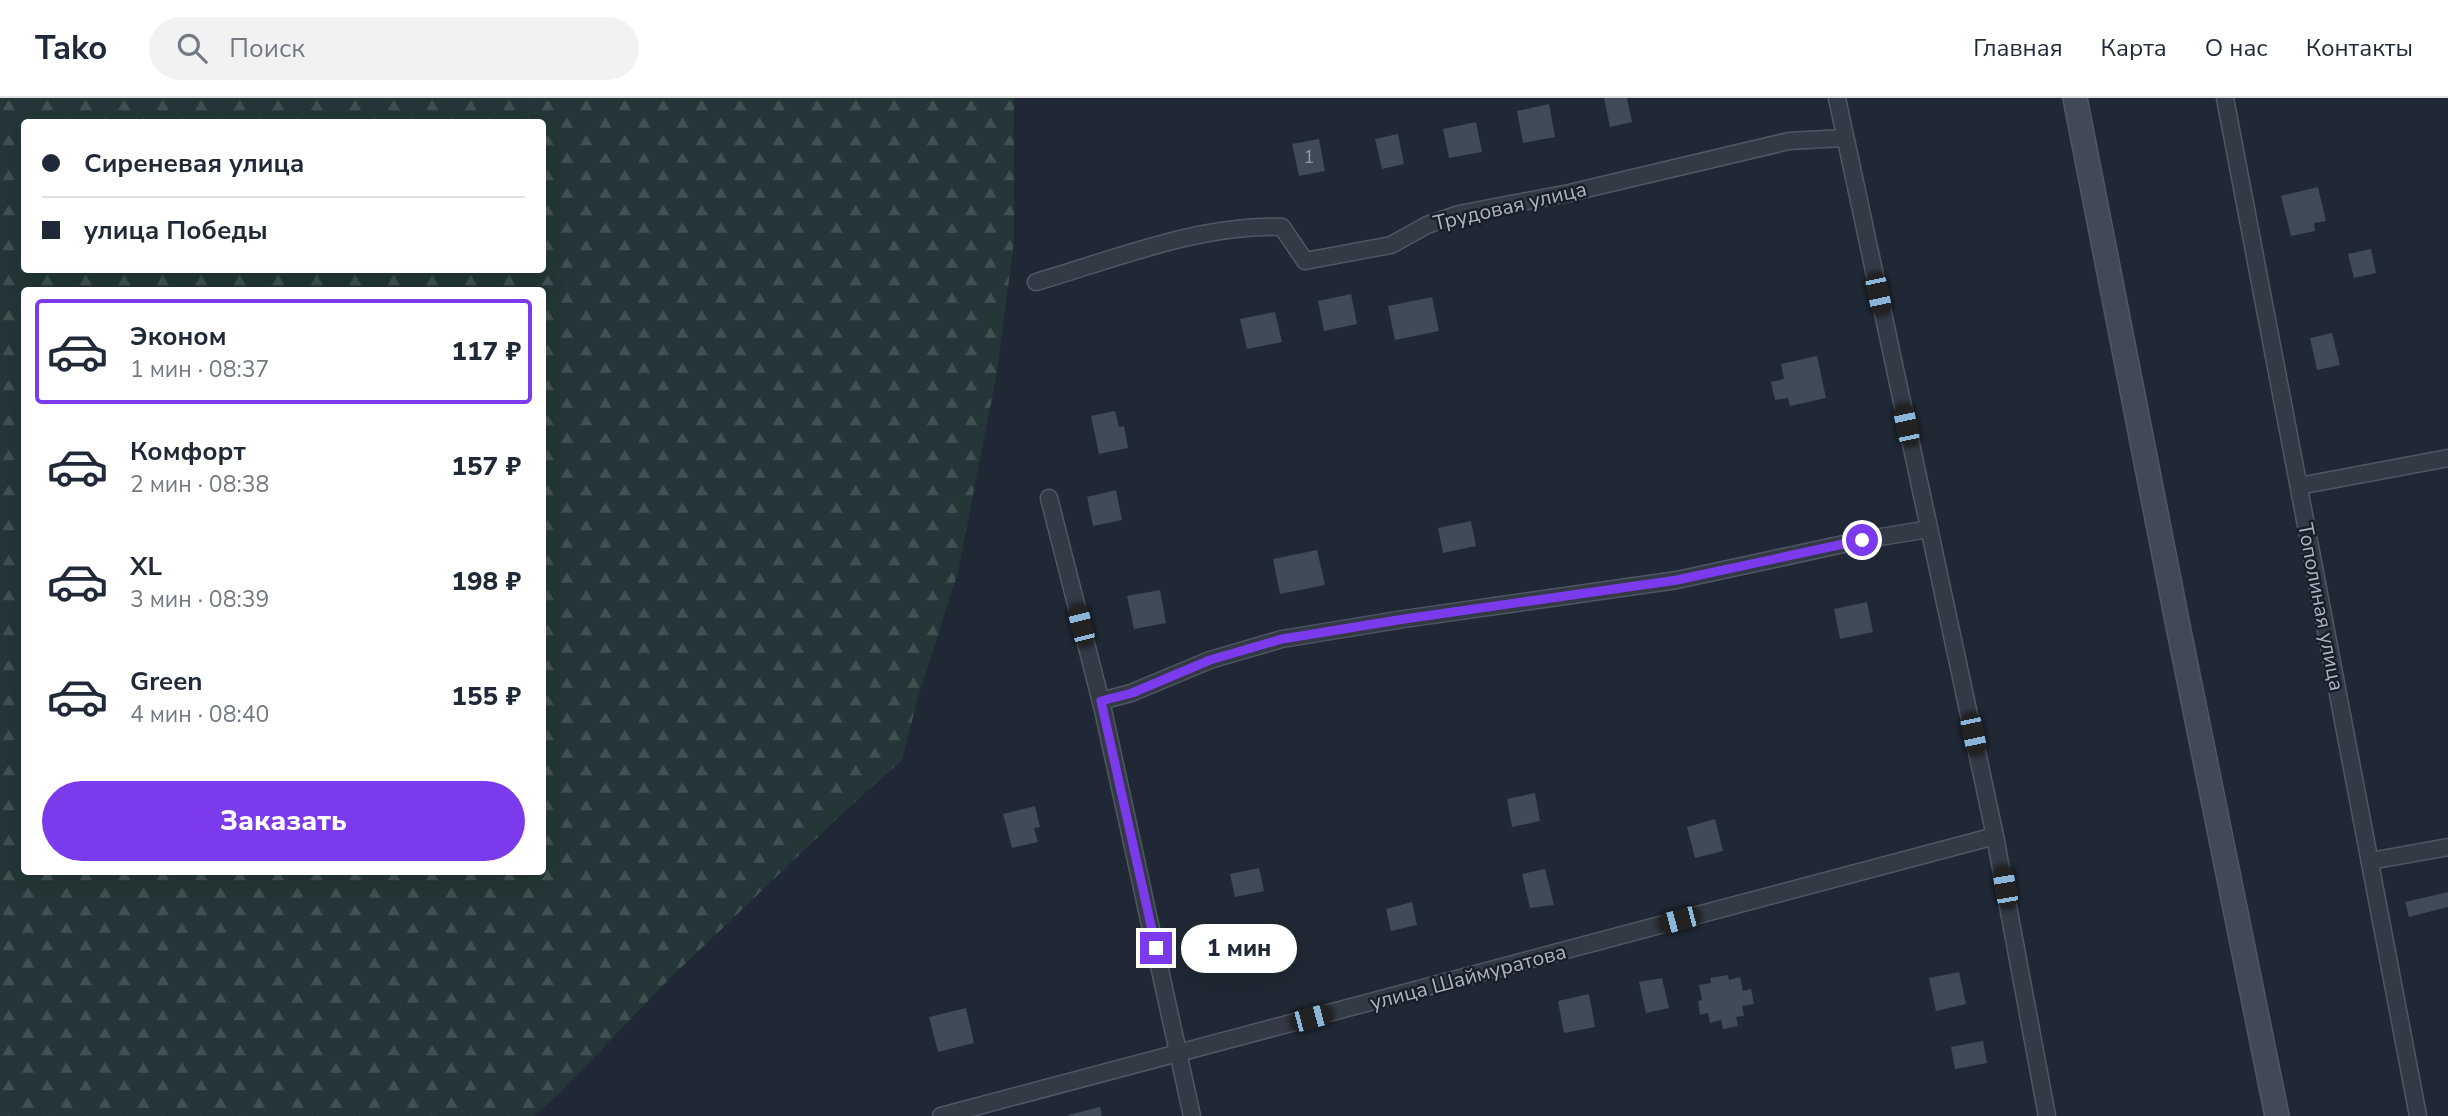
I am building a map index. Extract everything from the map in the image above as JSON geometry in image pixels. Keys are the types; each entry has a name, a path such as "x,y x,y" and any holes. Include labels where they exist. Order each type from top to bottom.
{"main road":[{"path":"2075,98 2277,1116"}],"street":[{"path":"1837,98 1995,836 2047,1116"},
{"name":"Тополиная улица","path":"2225,98 2418,1116"},
{"name":"Трудовая улица","path":"1036,282 1207,232 1252,226 1282,227 1305,261 1391,245 1427,225 1459,214 1569,193 1789,141 1844,138"},
{"path":"2299,486 2448,458"},
{"path":"1049,498 1101,701 1192,1116"},
{"path":"1101,701 1132,693 1210,660 1282,639 1677,580 1862,540 1929,529"},
{"name":"улица Шаймуратова","path":"941,1116 1995,836"},
{"path":"2370,861 2448,847"}],"green space":[{"path":"0,98 1014,98 1014,241 997,372 958,572 917,701 902,760 666,982 563,1090 534,1116 0,1116"}],"building":[{"path":"1604,98 1627,98 1632,122 1610,127"},
{"path":"1549,104 1555,137 1523,143 1517,111"},
{"path":"1476,122 1482,152 1449,158 1443,129"},
{"path":"1398,134 1404,164 1382,169 1375,139"},
{"path":"1319,139 1325,171 1299,176 1292,144"},
{"path":"2318,187 2326,221 2314,223 2315,231 2291,236 2281,196"},
{"path":"2371,249 2376,273 2354,278 2348,254"},
{"path":"1351,294 1357,324 1324,331 1318,301"},
{"path":"1432,297 1439,331 1395,340 1388,306"},
{"path":"1275,312 1282,342 1247,349 1240,319"},
{"path":"2332,333 2340,365 2317,370 2310,338"},
{"path":"1817,356 1826,398 1790,406 1788,398 1775,400 1771,382 1784,379 1781,364"},
{"path":"1115,411 1119,427 1124,426 1128,448 1099,454 1091,416"},
{"path":"1116,490 1122,520 1093,526 1087,497"},
{"path":"1471,521 1476,546 1443,553 1438,528"},
{"path":"1317,550 1325,585 1280,594 1273,559"},
{"path":"1160,590 1166,623 1134,629 1127,596"},
{"path":"1867,602 1873,632 1840,639 1834,609"},
{"path":"1535,793 1540,821 1512,827 1507,799"},
{"path":"1035,806 1040,827 1034,828 1038,842 1012,848 1003,814"},
{"path":"1715,819 1723,851 1695,858 1687,827"},
{"path":"1259,868 1264,891 1235,897 1230,874"},
{"path":"1545,869 1554,905 1530,908 1522,874"},
{"path":"2448,892 2448,907 2409,917 2405,902"},
{"path":"1412,902 1417,925 1391,931 1386,909"},
{"path":"1959,972 1966,1004 1936,1011 1929,978"},
{"path":"1728,975 1729,980 1740,977 1743,991 1751,989 1754,1004 1742,1006 1744,1016 1736,1017 1738,1026 1723,1029 1721,1020 1710,1023 1708,1013 1700,1015 1698,1001 1702,1000 1699,985 1711,983 1710,978"},
{"path":"1662,978 1669,1008 1646,1013 1639,982"},
{"path":"1589,994 1595,1027 1564,1033 1558,1001"},
{"path":"966,1008 974,1043 938,1052 929,1017"},
{"path":"1983,1041 1987,1063 1955,1069 1951,1047"},
{"path":"1100,1107 1102,1116 1068,1116 1068,1115"}],"route":[{"path":"1156,948 1101,701 1132,693 1210,660 1282,639 1677,580 1862,540"}]}
